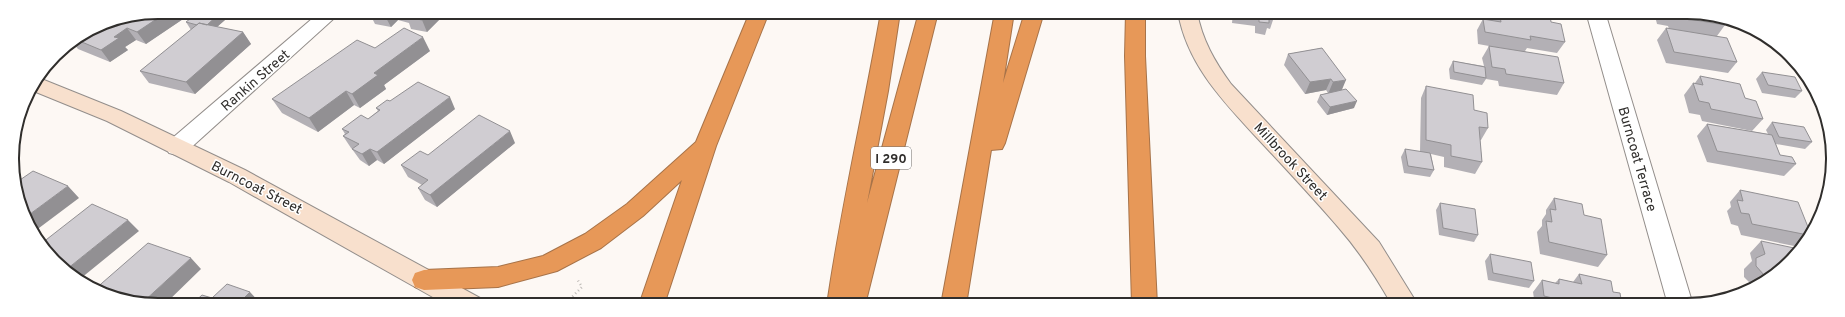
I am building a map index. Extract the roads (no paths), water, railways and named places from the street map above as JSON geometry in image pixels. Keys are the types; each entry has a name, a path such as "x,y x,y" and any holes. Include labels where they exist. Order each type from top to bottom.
{"highway":[{"path":"652,298 705,146 757,19"},
{"path":"839,298 847,248 878,91 889,19"},
{"name":"I 290","path":"854,298 927,19"},
{"path":"954,298 1004,19"},
{"path":"968,224 1033,19"},
{"path":"1136,19 1135,63 1145,298"},
{"path":"424,280 498,277 548,264 561,258 593,241 635,210 705,146"}],"main road":[{"name":"Millbrook Street","path":"1188,19 1194,41 1212,73 1224,89 1347,221 1371,250 1402,298"},
{"name":"Burncoat Street","path":"40,86 114,116 237,176 458,298"}],"street":[{"name":"Rankin Street","path":"177,147 324,19"},
{"name":"Burncoat Terrace","path":"1597,19 1679,298"}]}
